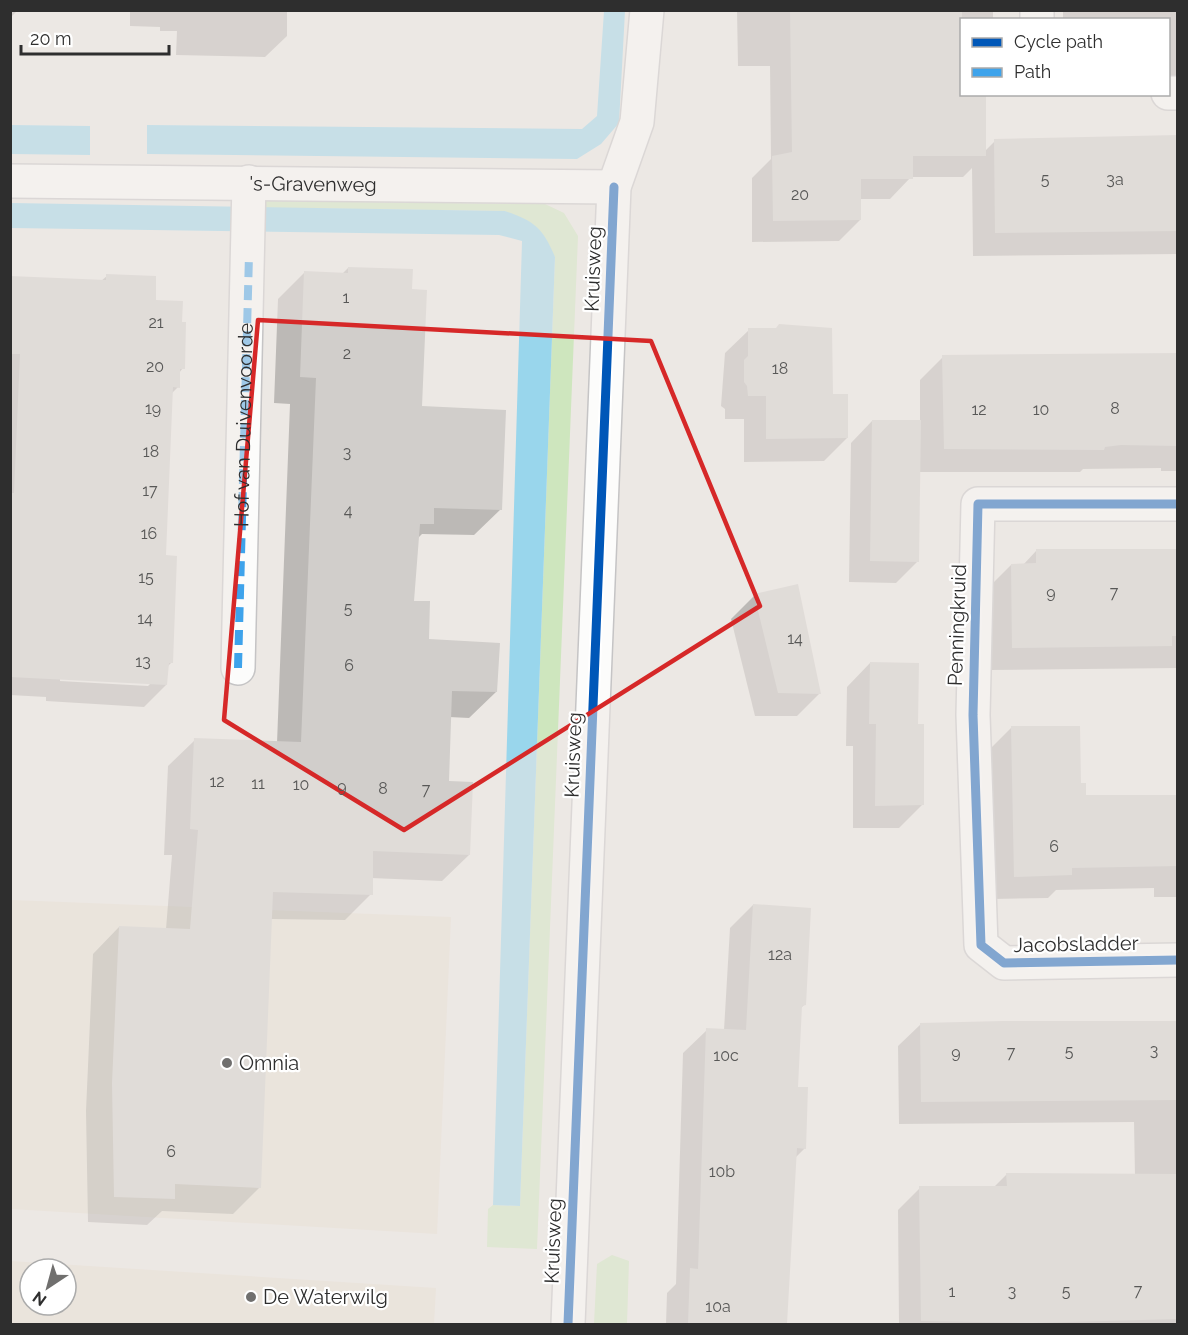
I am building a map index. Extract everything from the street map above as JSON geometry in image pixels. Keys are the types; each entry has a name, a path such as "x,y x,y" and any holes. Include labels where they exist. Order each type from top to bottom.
{"street":[{"name":"Kruisweg","path":"568,1324 614,187 637,122 647,10"},
{"name":"'s-Gravenweg","path":"10,181 614,187"},
{"name":"Hof van Duivenvoorde","path":"238,668 249,182"},
{"name":"Penningkruid","path":"981,945 973,715 978,504 1178,504"},
{"name":"Jacobsladder","path":"981,945 1004,963 1178,960"}],"highlighted area":[{"path":"258,320 651,341 760,606 404,830 224,720"}],"shaded area":[{"name":"Omnia","path":"11,900 451,917 437,1234 11,1209"},
{"name":"De Waterwilg","path":"10,1261 18,1262 18,1317 78,1317 78,1265 436,1288 434,1324 11,1324"}],"green space":[{"path":"260,201 545,204 564,213 578,236 537,1249 487,1247 488,1209 493,1205 520,1206 555,257 505,211 283,208 273,232"},
{"path":"612,1255 629,1261 627,1324 594,1324 597,1264"}],"water":[{"path":"604,11 625,11 619,123 601,144 577,159 147,154 147,125 582,129 597,116"},
{"path":"11,125 90,126 90,155 11,154"},
{"path":"11,203 505,211 530,222 542,232 551,247 555,257 520,1206 493,1205 522,241 499,235 11,228"}],"building":[{"path":"790,10 962,10 962,18 960,18 960,96 986,96 986,156 913,156 913,179 861,179 861,220 773,221 772,156 792,152"},
{"path":"1178,135 1178,231 995,233 994,139"},
{"path":"348,267 413,269 412,289 427,290 422,406 506,410 502,510 434,508 434,524 420,524 414,601 430,601 429,639 500,643 497,692 452,691 449,781 473,782 470,855 373,851 373,895 273,892 261,1188 175,1184 175,1199 114,1197 112,1083 119,926 190,929 198,830 190,829 194,738 301,742 316,378 300,377 304,271 348,273"},
{"path":"106,274 156,276 156,300 183,301 182,322 186,322 185,369 180,369 180,388 173,387 166,555 177,556 173,663 169,663 167,685 10,677 10,493 14,493 20,354 10,354 10,276 106,280"},
{"path":"779,324 832,328 833,394 848,394 848,438 766,439 766,396 748,396 744,382 744,360 748,356 748,328 776,328"},
{"path":"1178,353 1178,446 1121,445 1105,447 1104,450 944,449 942,355"},
{"path":"872,420 921,420 919,562 870,561"},
{"path":"1036,549 1178,549 1178,636 1172,636 1172,646 1012,648 1011,564 1036,563"},
{"path":"798,584 821,694 778,693 754,594"},
{"path":"870,662 919,663 918,724 924,724 924,805 875,806 876,724 869,724"},
{"path":"1011,726 1080,726 1081,783 1086,783 1086,795 1178,795 1178,866 1072,868 1072,875 1014,877"},
{"path":"753,904 811,908 806,1005 802,1006 798,1087 808,1087 806,1149 797,1148 787,1324 688,1324 690,1268 698,1269 706,1028 746,1030"},
{"path":"1178,1021 1178,1100 921,1102 920,1023"},
{"path":"1006,1173 1178,1174 1178,1319 1033,1323 921,1321 919,1186 1007,1186"}],"marked path":[{"path":"238,668 249,255"}],"cycle path":[{"path":"568,1324 614,187"},
{"path":"1178,504 978,504 973,715 981,945 1004,963 1178,960"}],"place":[{"name":"Omnia","path":"227,1063"},
{"name":"De Waterwilg","path":"251,1297"}]}
